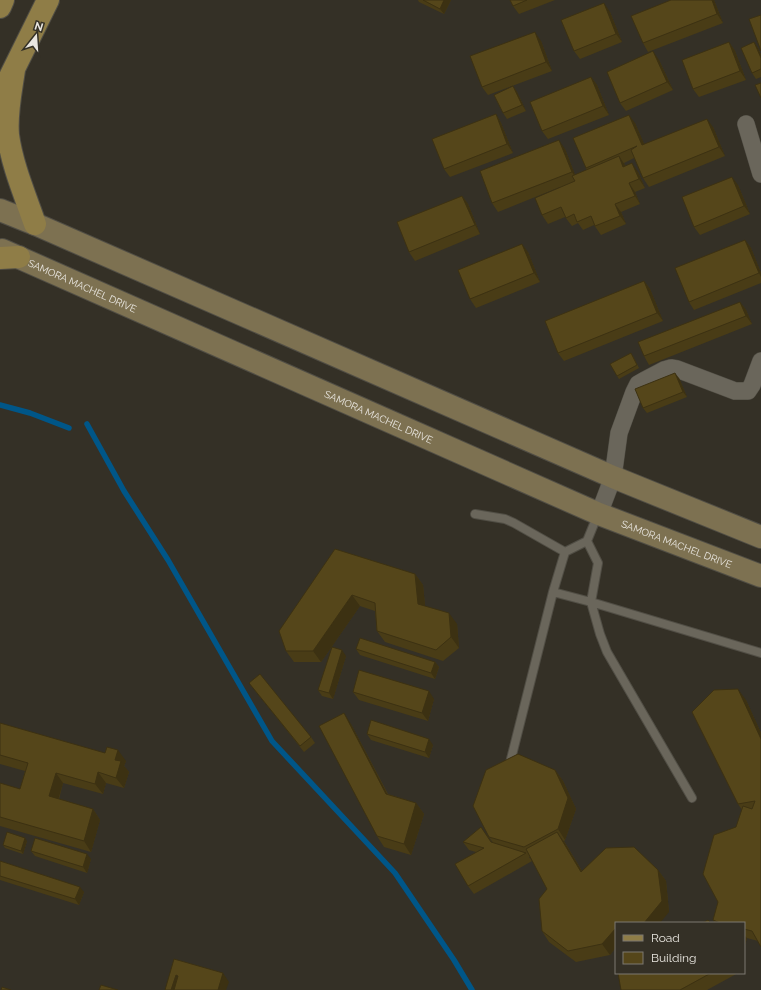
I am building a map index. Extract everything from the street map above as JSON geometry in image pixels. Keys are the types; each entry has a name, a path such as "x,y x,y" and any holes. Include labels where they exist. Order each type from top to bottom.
{"main road":[{"path":"0,7 3,0"},
{"path":"0,96 48,0"},
{"path":"14,70 8,107 8,133 12,158 35,224"},
{"path":"0,210 613,477 761,537"},
{"name":"SAMORA MACHEL DRIVE","path":"6,255 598,514 761,576"}],"street":[{"path":"746,124 761,174"},
{"path":"598,514 613,477 619,433 638,384 664,370 671,368 678,369 736,391 743,392 748,391 752,385 761,361"}],"lane":[{"path":"475,514 505,519 565,552"},
{"path":"510,764 553,592 565,552 587,541 598,514"},
{"path":"587,541 598,563 591,602 607,652 692,798"},
{"path":"553,592 761,653"}],"building":[{"path":"423,0 444,0 440,9"},
{"path":"510,0 527,0 513,6"},
{"path":"671,0 712,0 717,14 643,43 631,16"},
{"path":"604,3 616,34 574,51 561,20"},
{"path":"761,15 761,51 749,19"},
{"path":"535,32 546,62 482,87 470,56"},
{"path":"729,42 740,71 693,89 682,60"},
{"path":"754,42 761,58 761,69 752,73 741,48"},
{"path":"653,51 667,82 620,103 607,72"},
{"path":"591,77 603,106 542,131 530,102"},
{"path":"761,83 761,98 755,85"},
{"path":"513,86 522,105 503,113 494,95"},
{"path":"496,114 507,144 444,169 432,139"},
{"path":"629,115 642,145 707,119 719,147 643,178 631,150 637,146 586,168 573,138"},
{"path":"559,140 572,172 492,203 480,171"},
{"path":"619,156 623,167 632,163 639,179 629,183 635,196 615,204 620,216 595,226 591,216 577,222 574,214 566,218 561,207 542,215 535,198 575,181 572,176"},
{"path":"732,177 744,206 694,227 682,197"},
{"path":"462,196 475,225 409,252 397,222"},
{"path":"745,240 759,273 689,302 675,268"},
{"path":"522,244 534,273 470,299 458,270"},
{"path":"644,281 657,313 558,353 545,321"},
{"path":"740,302 746,316 644,356 638,342"},
{"path":"631,353 637,365 617,376 610,364"},
{"path":"675,373 683,392 643,408 635,389"},
{"path":"335,549 415,574 418,604 449,613 451,637 436,650 377,631 375,603 352,595 313,651 286,651 279,631"},
{"path":"360,638 435,662 431,673 356,649"},
{"path":"332,647 342,650 329,693 318,690"},
{"path":"359,670 429,691 422,713 353,692"},
{"path":"260,674 311,737 300,746 249,683"},
{"path":"738,689 761,739 761,947 752,931 745,929 745,922 718,922 713,920 718,902 703,874 714,835 736,827 743,806 752,809 755,801 738,804 692,712 714,690"},
{"path":"344,713 386,794 416,803 404,844 377,836 319,726"},
{"path":"371,720 429,739 425,752 367,734"},
{"path":"0,723 105,753 107,747 118,750 115,760 121,761 116,778 98,772 95,784 56,773 49,796 93,809 84,841 0,817 0,783 20,789 28,763 0,755"},
{"path":"518,754 555,770 568,798 558,829 524,847 489,837 473,806 486,770"},
{"path":"481,827 491,842 526,853 468,886 455,864 484,848 463,842"},
{"path":"7,832 25,838 21,851 3,845"},
{"path":"557,832 581,872 606,848 634,847 658,870 662,901 645,922 615,922 615,929 602,944 568,951 542,931 539,899 547,889 526,849"},
{"path":"35,838 87,854 83,867 31,851"},
{"path":"0,861 80,887 75,899 0,876"},
{"path":"174,959 223,973 218,990 174,990 178,976 176,975 171,990 165,990"},
{"path":"618,974 709,974 680,990 621,990"},
{"path":"101,985 118,990 99,990"},
{"path":"2,987 11,990 1,990"}],"waterway":[{"path":"0,405 30,413 69,428"},
{"path":"87,424 124,491 168,560 272,741 395,873 454,960 472,990"}]}
